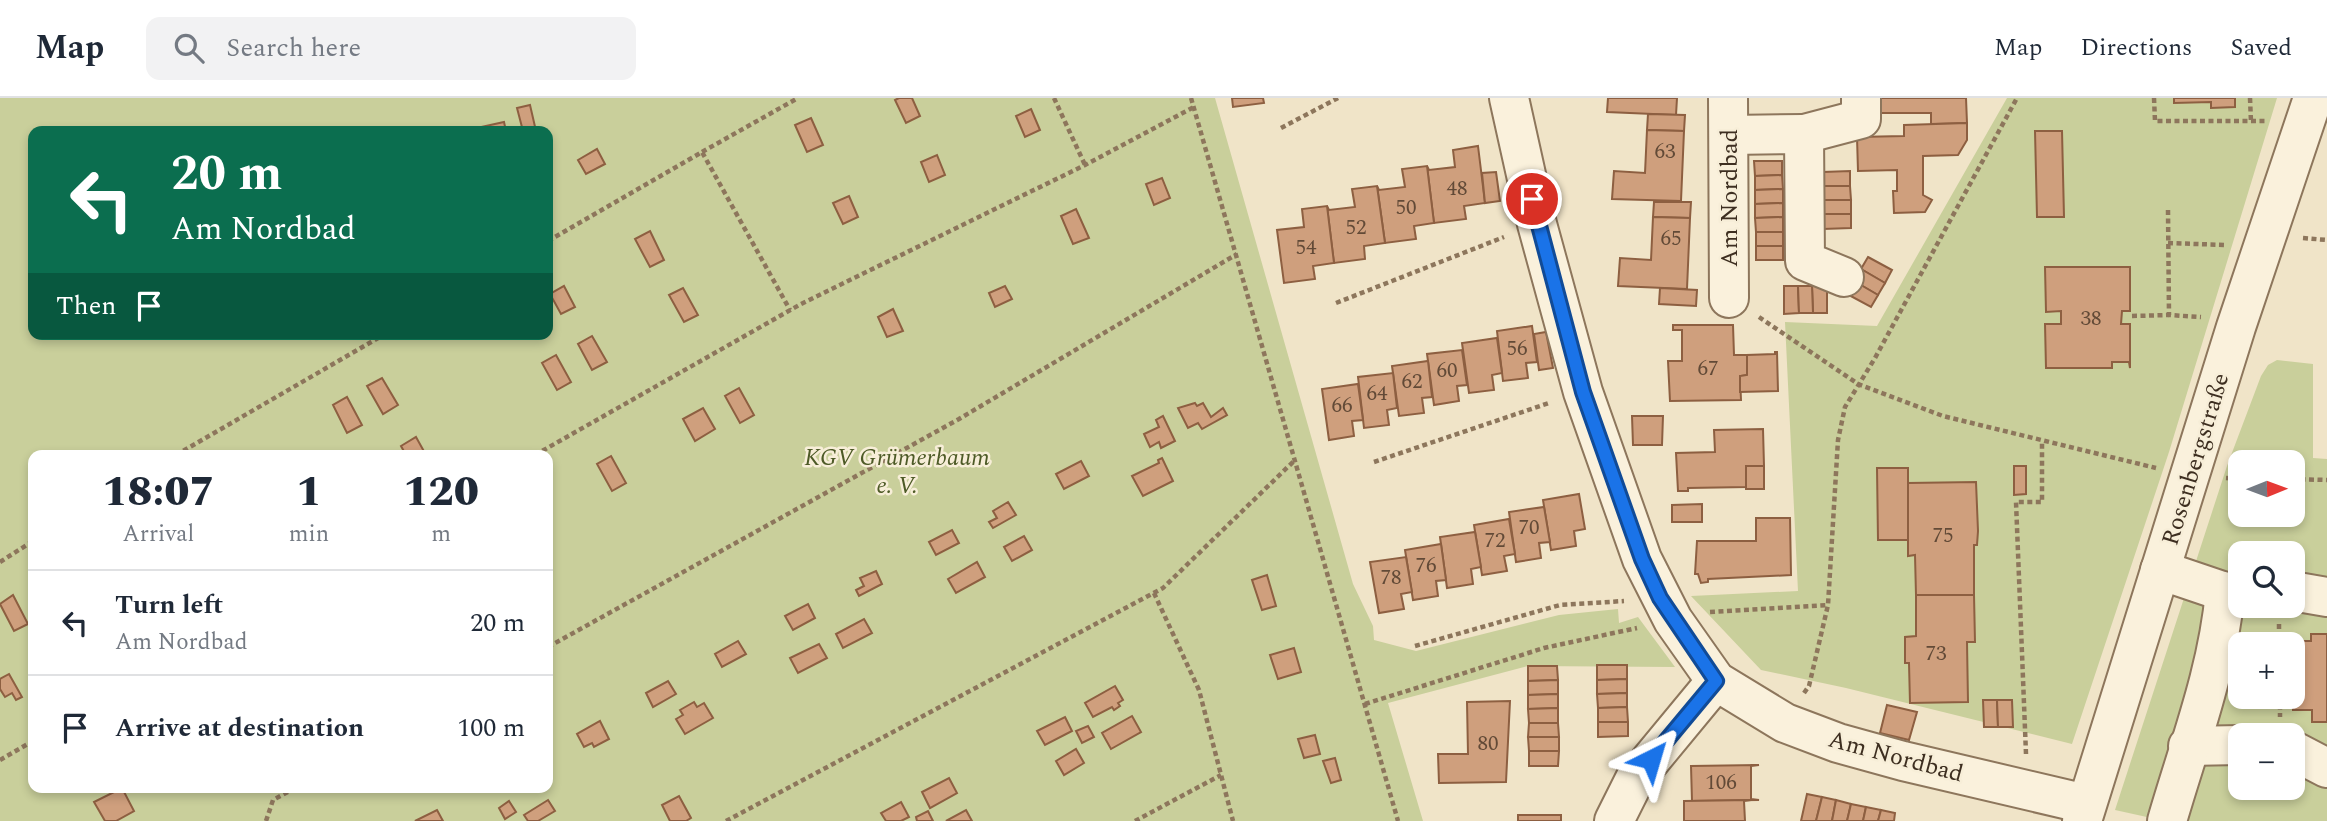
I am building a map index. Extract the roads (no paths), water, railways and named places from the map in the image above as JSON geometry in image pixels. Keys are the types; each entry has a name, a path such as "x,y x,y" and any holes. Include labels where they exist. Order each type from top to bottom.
{"street":[{"name":"Am Nordbad","path":"1509,98 1537,224 1583,392 1642,559 1667,609 1716,681 1785,723 1838,743 1903,761 2027,789 2089,816"},
{"name":"Am Nordbad","path":"1728,98 1729,298"},
{"path":"1729,135 1804,134 1861,119 1861,98"},
{"name":"Rosenbergstraße","path":"2089,816 2160,570 2236,327 2313,98"},
{"path":"1804,134 1805,261 1844,277"},
{"path":"2160,570 2228,590"},
{"path":"2305,593 2327,597"},
{"path":"2167,821 2214,667 2228,610"},
{"path":"1614,821 1635,779 1716,681"},
{"path":"2188,746 2228,745"},
{"path":"2305,757 2327,768"}],"park label":[{"name":"KGV Grümerbaum e. V.","path":"897,471"}]}
